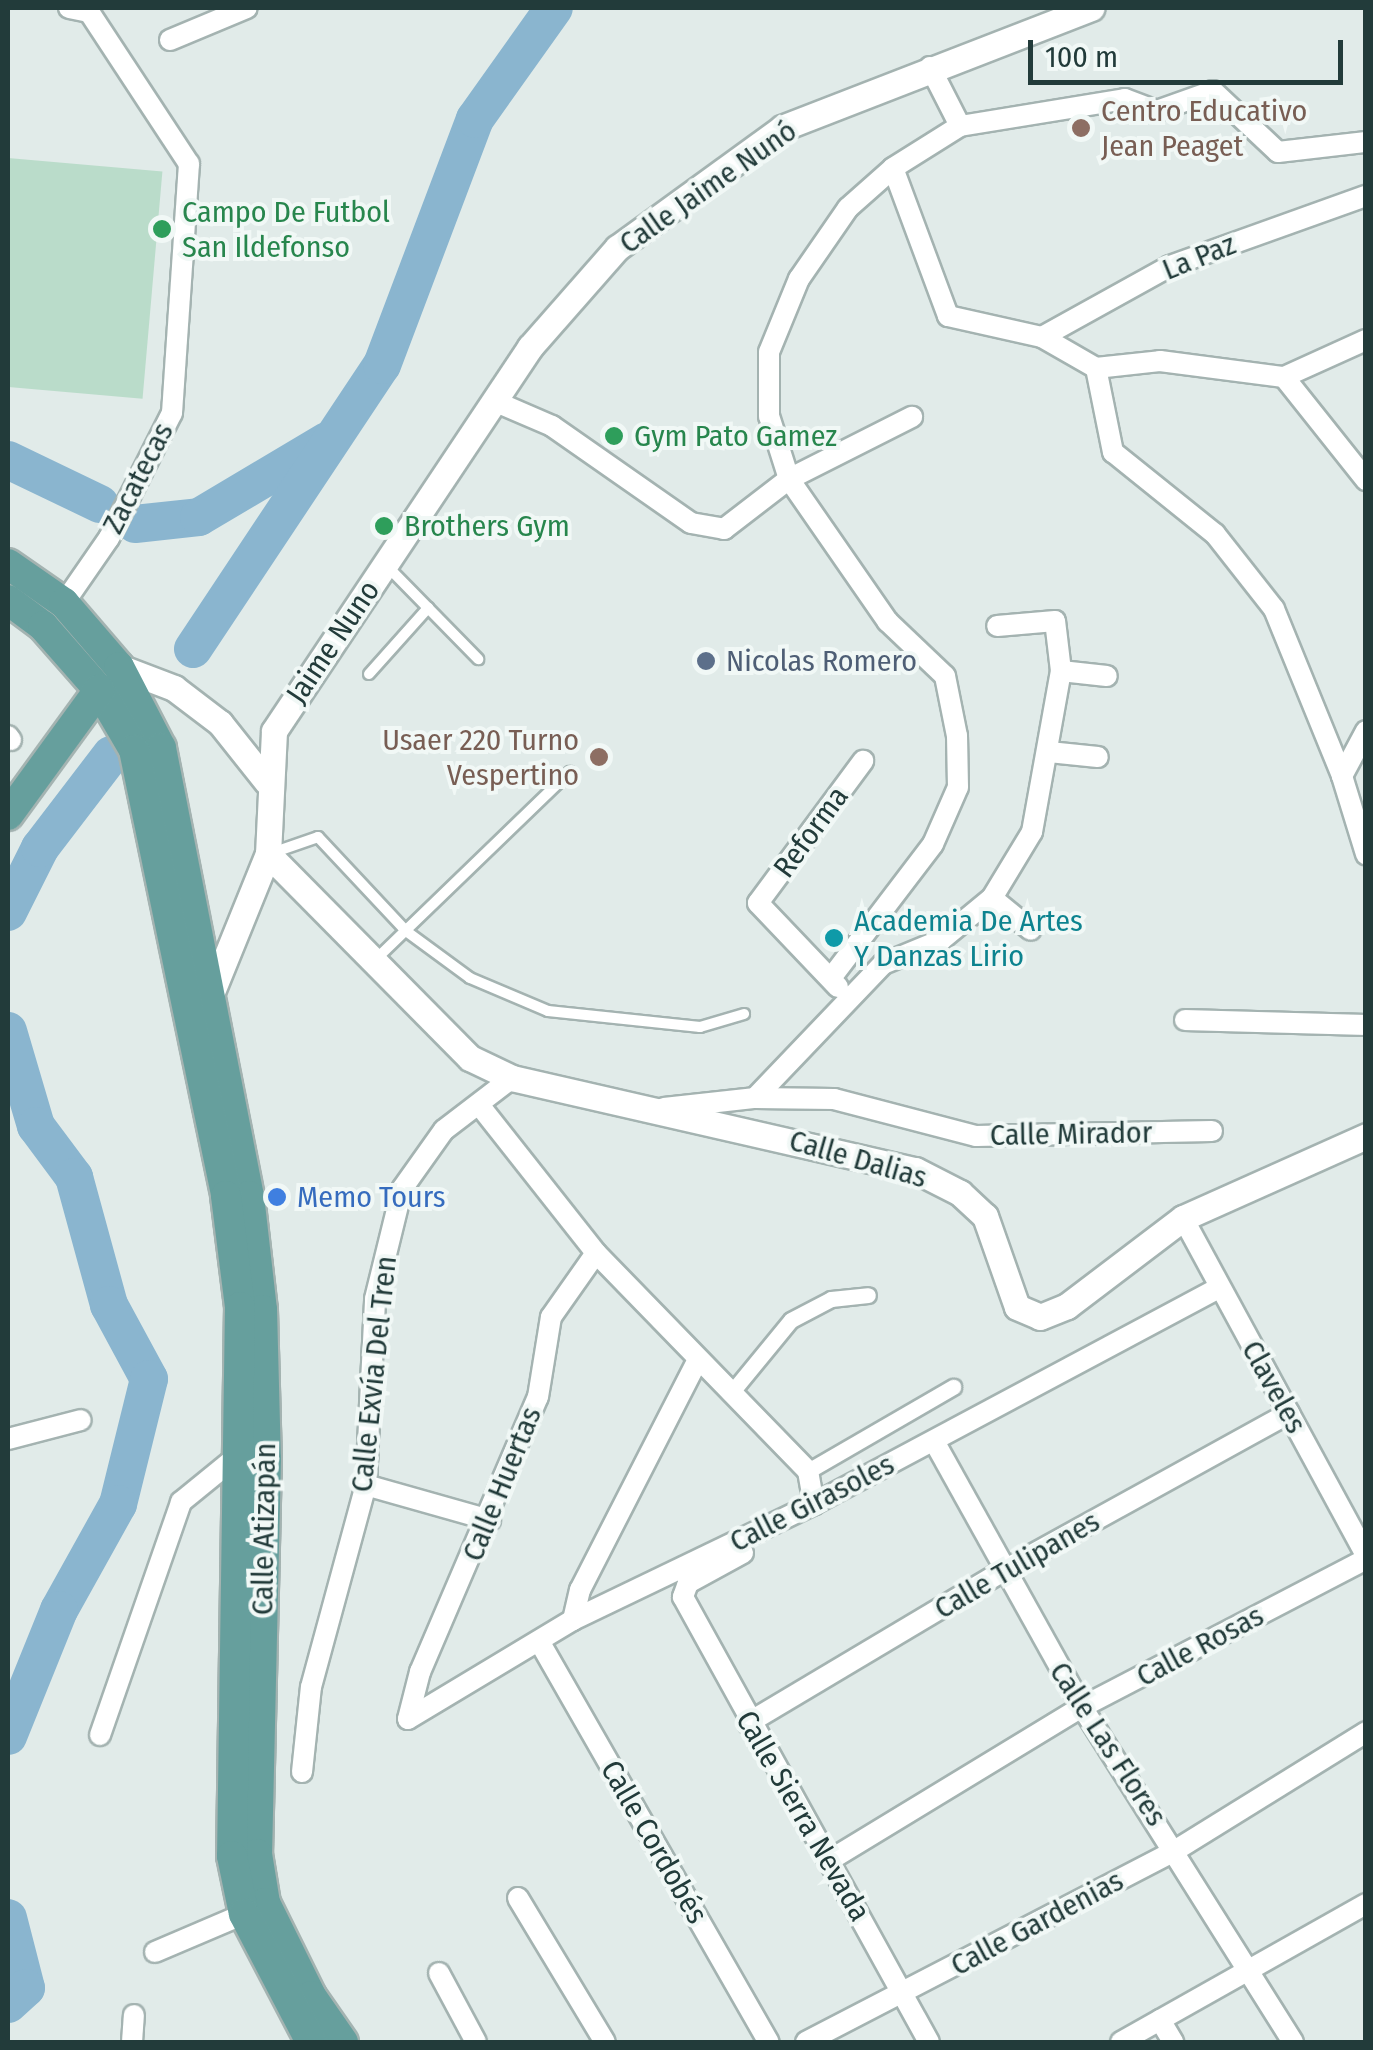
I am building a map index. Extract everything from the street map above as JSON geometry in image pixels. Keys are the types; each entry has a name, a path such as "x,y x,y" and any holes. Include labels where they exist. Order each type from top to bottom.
{"main road":[{"path":"8,564 64,603 109,678 134,750 197,1004"},
{"path":"8,600 109,678"},
{"path":"8,815 109,678"},
{"name":"Calle Atizapán","path":"197,1004 240,1308 241,1453 232,1856 244,1914 311,2042"},
{"name":"Calle Atizapán","path":"197,1004 249,1196 262,1310 266,1459 257,1854 265,1903 311,1996 343,2042"}],"street":[{"path":"170,40 247,8"},
{"name":"Calle Jaime Nunó","path":"494,401 530,347 617,248 782,128 1092,8"},
{"name":"Zacatecas","path":"64,603 108,538 172,413 190,164 84,9"},
{"path":"930,68 960,126"},
{"path":"846,997 831,978 934,844 958,787 957,736 945,676 888,622 789,479 770,416 770,352 799,279 848,208 893,168 960,126 1125,99 1156,110 1213,91 1278,152 1366,142"},
{"path":"893,168 948,316 1042,337 1096,368 1160,361 1284,377 1366,340"},
{"name":"La Paz","path":"1042,337 1170,266 1366,196"},
{"path":"1096,368 1113,452 1215,534 1274,609 1342,776 1366,854"},
{"path":"1284,377 1366,480"},
{"path":"494,401 552,426 691,524 724,529 789,479 912,417"},
{"name":"Jaime Nuno","path":"268,854 267,782 274,731 494,401"},
{"path":"755,1098 846,997 883,964 941,940 992,898 1032,832 1060,672 1055,621 998,626"},
{"path":"1060,672 1107,676"},
{"path":"109,678 174,688 220,723 267,782"},
{"path":"1342,776 1366,731"},
{"path":"1049,752 1098,758"},
{"name":"Reforma","path":"831,978 758,904 863,760"},
{"path":"197,1004 268,854 470,1058 512,1078 661,1108"},
{"path":"992,898 1031,930"},
{"path":"1185,1020 1366,1026"},
{"name":"Calle Exvía Del Tren","path":"302,1772 311,1687 366,1486 375,1300 402,1190 444,1130 512,1078"},
{"name":"Calle Mirador","path":"661,1108 755,1098 834,1099 976,1136 1212,1131"},
{"path":"480,1106 596,1254 808,1471 814,1504"},
{"name":"Calle Dalias","path":"661,1108 915,1170 960,1192 985,1216 1017,1308 1040,1317 1067,1306 1183,1218"},
{"path":"1183,1218 1364,1131"},
{"name":"Claveles","path":"1183,1218 1366,1557"},
{"name":"Calle Huertas","path":"408,1719 420,1672 490,1520 538,1397 550,1316 596,1254"},
{"name":"Calle Girasoles","path":"408,1719 573,1620 814,1504 1218,1288"},
{"path":"732,1393 791,1320 831,1299 868,1295"},
{"path":"573,1620 580,1590 698,1360"},
{"path":"808,1471 952,1386"},
{"name":"Calle Tulipanes","path":"748,1723 1002,1572 1288,1413"},
{"path":"8,1440 82,1420"},
{"name":"Calle Las Flores","path":"934,1440 1002,1572 1082,1708 1176,1850 1292,2042"},
{"path":"100,1735 180,1502 241,1453"},
{"path":"366,1486 490,1520"},
{"name":"Calle Sierra Nevada","path":"786,1518 781,1531 682,1589 748,1723 830,1860 929,2042"},
{"name":"Calle Rosas","path":"830,1860 1082,1708 1366,1557"},
{"name":"Calle Cordobés","path":"539,1641 769,2042"},
{"name":"Calle Gardenias","path":"806,2042 1176,1850 1366,1732"},
{"path":"518,1898 605,2042"},
{"path":"1120,2042 1366,1904"},
{"path":"155,1952 244,1914"},
{"path":"439,1973 476,2042"},
{"path":"132,2042 134,2015"},
{"path":"1160,2020 1173,2042"}],"lane":[{"path":"385,564 478,659"},
{"path":"369,674 428,608"},
{"path":"372,962 570,772"},
{"path":"268,854 318,836 406,930 470,978 548,1011 700,1028 744,1014"}],"green space":[{"path":"8,158 162,172 143,399 8,387"}],"waterway":[{"path":"193,649 382,365 475,119 554,8"},
{"path":"135,524 199,517 327,441"},
{"path":"8,460 100,504"},
{"path":"8,912 40,848 111,755"},
{"path":"8,1031 36,1126 74,1177 109,1305 149,1379 118,1504 59,1610 8,1736"},
{"path":"8,1918 26,1988 8,2004"}],"place":[{"name":"Centro Educativo Jean Peaget","path":"1081,128"},
{"name":"Campo De Futbol San Ildefonso","path":"162,229"},
{"name":"Gym Pato Gamez","path":"614,436"},
{"name":"Brothers Gym","path":"384,526"},
{"name":"Nicolas Romero","path":"706,661"},
{"name":"Usaer 220 Turno Vespertino","path":"599,757"},
{"name":"Academia De Artes Y Danzas Lirio","path":"834,938"},
{"name":"Memo Tours","path":"277,1197"}]}
